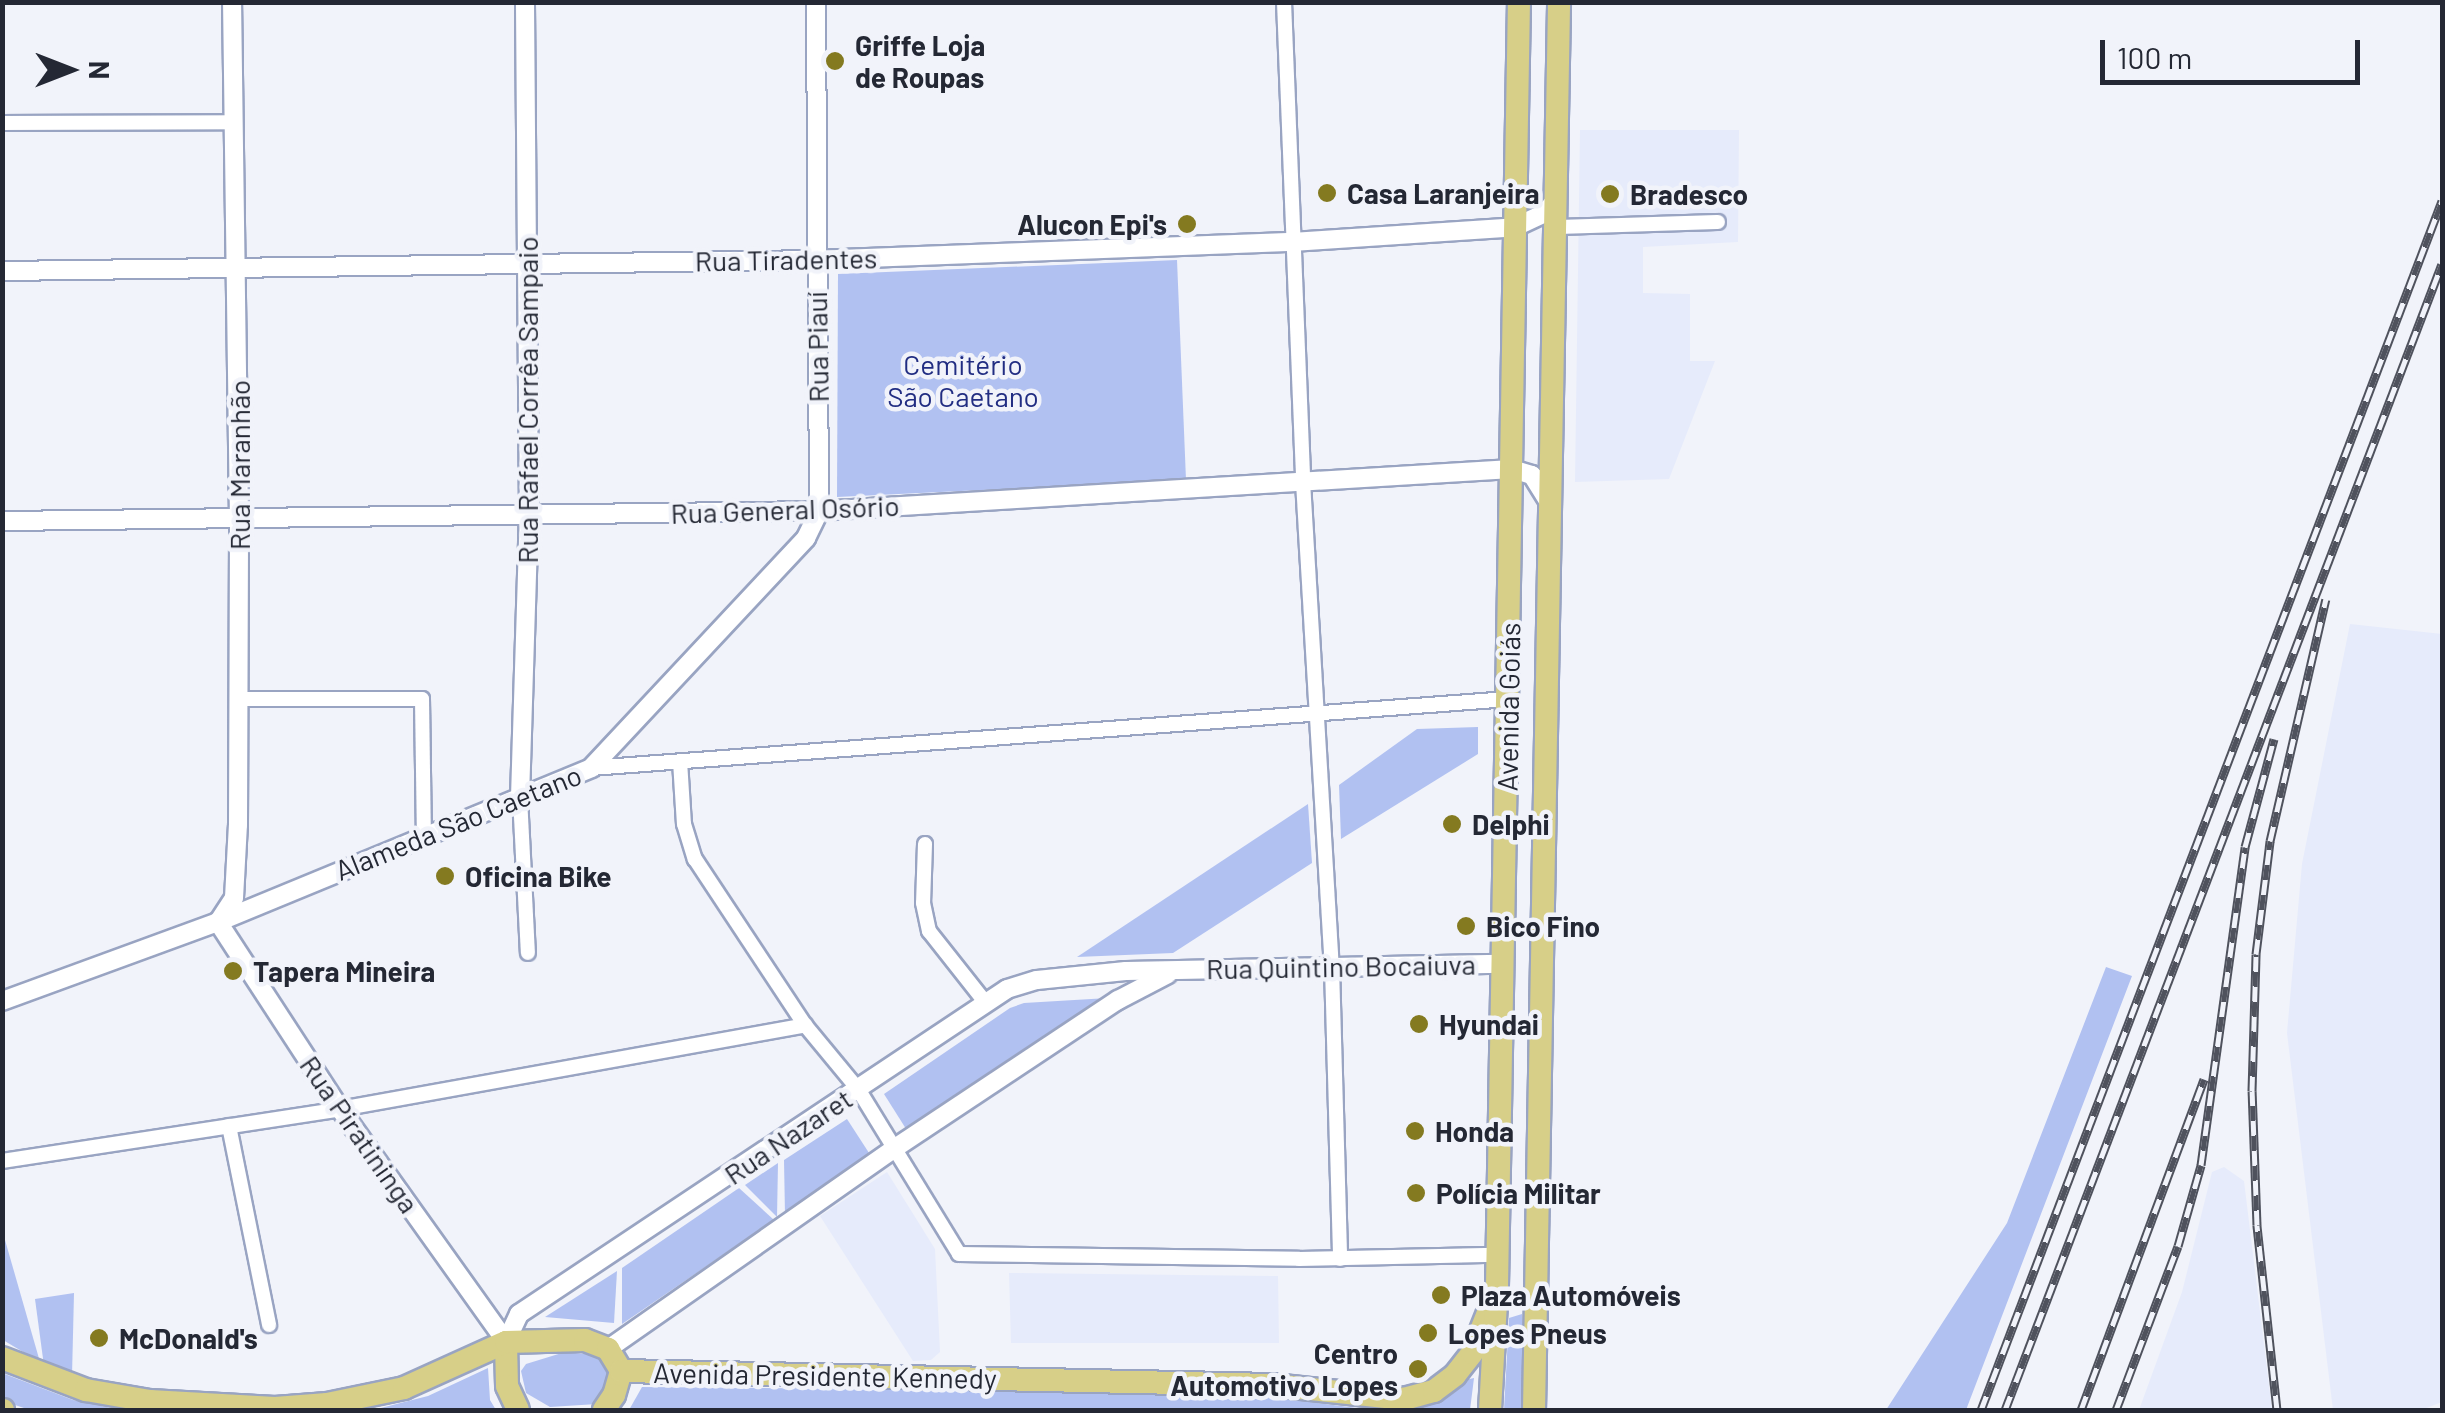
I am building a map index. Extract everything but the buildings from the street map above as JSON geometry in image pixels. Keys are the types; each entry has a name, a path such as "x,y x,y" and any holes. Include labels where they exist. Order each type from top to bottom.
{"main road":[{"name":"Avenida Goiás","path":"1490,1410 1497,1255 1519,2"},
{"name":"Avenida Goiás","path":"1534,1410 1559,2"},
{"path":"1497,1255 1516,1256 1525,1264 1534,1360"},
{"name":"Avenida Presidente Kennedy","path":"608,1349 620,1371 1273,1385 1404,1399 1434,1391 1455,1376 1483,1329 1496,1286"},
{"path":"2,1358 86,1390 150,1401 275,1408 327,1404 404,1388 506,1342 584,1340 608,1349"},
{"path":"506,1342 507,1386 518,1410"},
{"path":"604,1410 618,1387 620,1371"}],"street":[{"name":"Rua Maranhão","path":"218,922 234,898 238,700 232,2"},
{"name":"Rua Rafael Corrêa Sampaio","path":"520,797 529,514 524,2"},
{"name":"Rua Piauí","path":"816,2 819,511"},
{"path":"1284,2 1303,482 1332,967 1340,1259"},
{"path":"2,123 232,122"},
{"name":"Rua Tiradentes","path":"2,271 816,260 1292,242 1515,227 1545,213 1558,197"},
{"path":"1557,227 1718,222"},
{"path":"1512,468 1532,475 1549,502"},
{"name":"Rua General Osório","path":"2,521 819,511 1512,468"},
{"name":"Alameda São Caetano","path":"2,1001 218,922 591,768 806,538 819,511"},
{"path":"238,700 422,699 424,834"},
{"path":"591,768 1508,699"},
{"path":"680,761 684,824 695,859 805,1025 858,1090 959,1254 1340,1259 1497,1255"},
{"path":"520,797 528,954"},
{"path":"924,844 923,903 929,931 985,1002"},
{"name":"Rua Piratininga","path":"218,922 340,1109 506,1342"},
{"name":"Rua Quintino Bocaiuva","path":"1096,973 1501,964"},
{"name":"Rua Quintino Bocaiuva","path":"1118,1000 1181,969"},
{"path":"608,1349 895,1148 1118,1000 1112,985 1096,973"},
{"name":"Rua Nazaret","path":"506,1342 519,1314 985,1002 1021,984 1096,973"},
{"path":"2,1161 340,1109 805,1025"},
{"path":"229,1126 269,1325"}],"shaded area":[{"path":"1580,130 1739,130 1738,242 1643,247 1643,293 1690,294 1690,361 1715,361 1669,479 1575,482"},
{"path":"2350,624 2442,634 2442,1402 2421,1410 2333,1410 2287,1033 2302,864"},
{"path":"2224,1167 2244,1181 2272,1410 2139,1410 2182,1292 2212,1172"},
{"path":"887,1172 935,1249 940,1352 931,1360 913,1361 820,1216"},
{"path":"1009,1273 1278,1276 1279,1343 1011,1343"}],"green space":[{"name":"Cemitério São Caetano","path":"1177,260 1186,480 837,497 838,274"},
{"path":"1478,727 1478,754 1341,839 1339,785 1417,729"},
{"path":"1308,804 1312,863 1173,953 1077,957"},
{"path":"2106,967 2132,976 1966,1410 1886,1410 2007,1223"},
{"path":"1108,998 908,1132 884,1094 1010,1008 1024,1003"},
{"path":"847,1119 871,1156 785,1215 784,1160"},
{"path":"778,1163 777,1217 745,1185"},
{"path":"739,1188 774,1220 622,1324 622,1268"},
{"path":"3,1233 40,1362 3,1340"},
{"path":"617,1271 614,1323 545,1317"},
{"path":"74,1293 72,1376 44,1366 35,1299"},
{"path":"1522,1314 1524,1410 1504,1410 1509,1318"},
{"path":"565,1352 596,1355 604,1361 611,1383 597,1404 550,1407 526,1393 521,1371 526,1364"},
{"path":"488,1368 490,1400 496,1410 373,1410 428,1396"},
{"path":"2,1373 73,1400 121,1410 30,1410 3,1401"},
{"path":"1474,1378 1470,1410 1395,1410 1441,1401 1465,1380"},
{"path":"642,1387 1172,1391 1270,1397 1373,1410 629,1410"}],"railway":[{"path":"1981,1410 2442,201"},
{"path":"2005,1410 2442,264"},
{"path":"2277,1410 2257,1225 2252,1091 2256,954 2270,841 2326,599"},
{"path":"2116,1410 2178,1246 2201,1165 2245,847 2274,739"},
{"path":"2081,1410 2204,1079"}],"place":[{"name":"Griffe Loja de Roupas","path":"835,61"},
{"name":"Casa Laranjeira","path":"1327,193"},
{"name":"Bradesco","path":"1610,194"},
{"name":"Alucon Epi's","path":"1187,224"},
{"name":"Delphi","path":"1452,824"},
{"name":"Oficina Bike","path":"445,876"},
{"name":"Bico Fino","path":"1466,926"},
{"name":"Tapera Mineira","path":"233,971"},
{"name":"Hyundai","path":"1419,1024"},
{"name":"Honda","path":"1415,1131"},
{"name":"Polícia Militar","path":"1416,1193"},
{"name":"Plaza Automóveis","path":"1441,1295"},
{"name":"Lopes Pneus","path":"1428,1333"},
{"name":"McDonald's","path":"99,1338"},
{"name":"Centro Automotivo Lopes","path":"1418,1369"}]}
